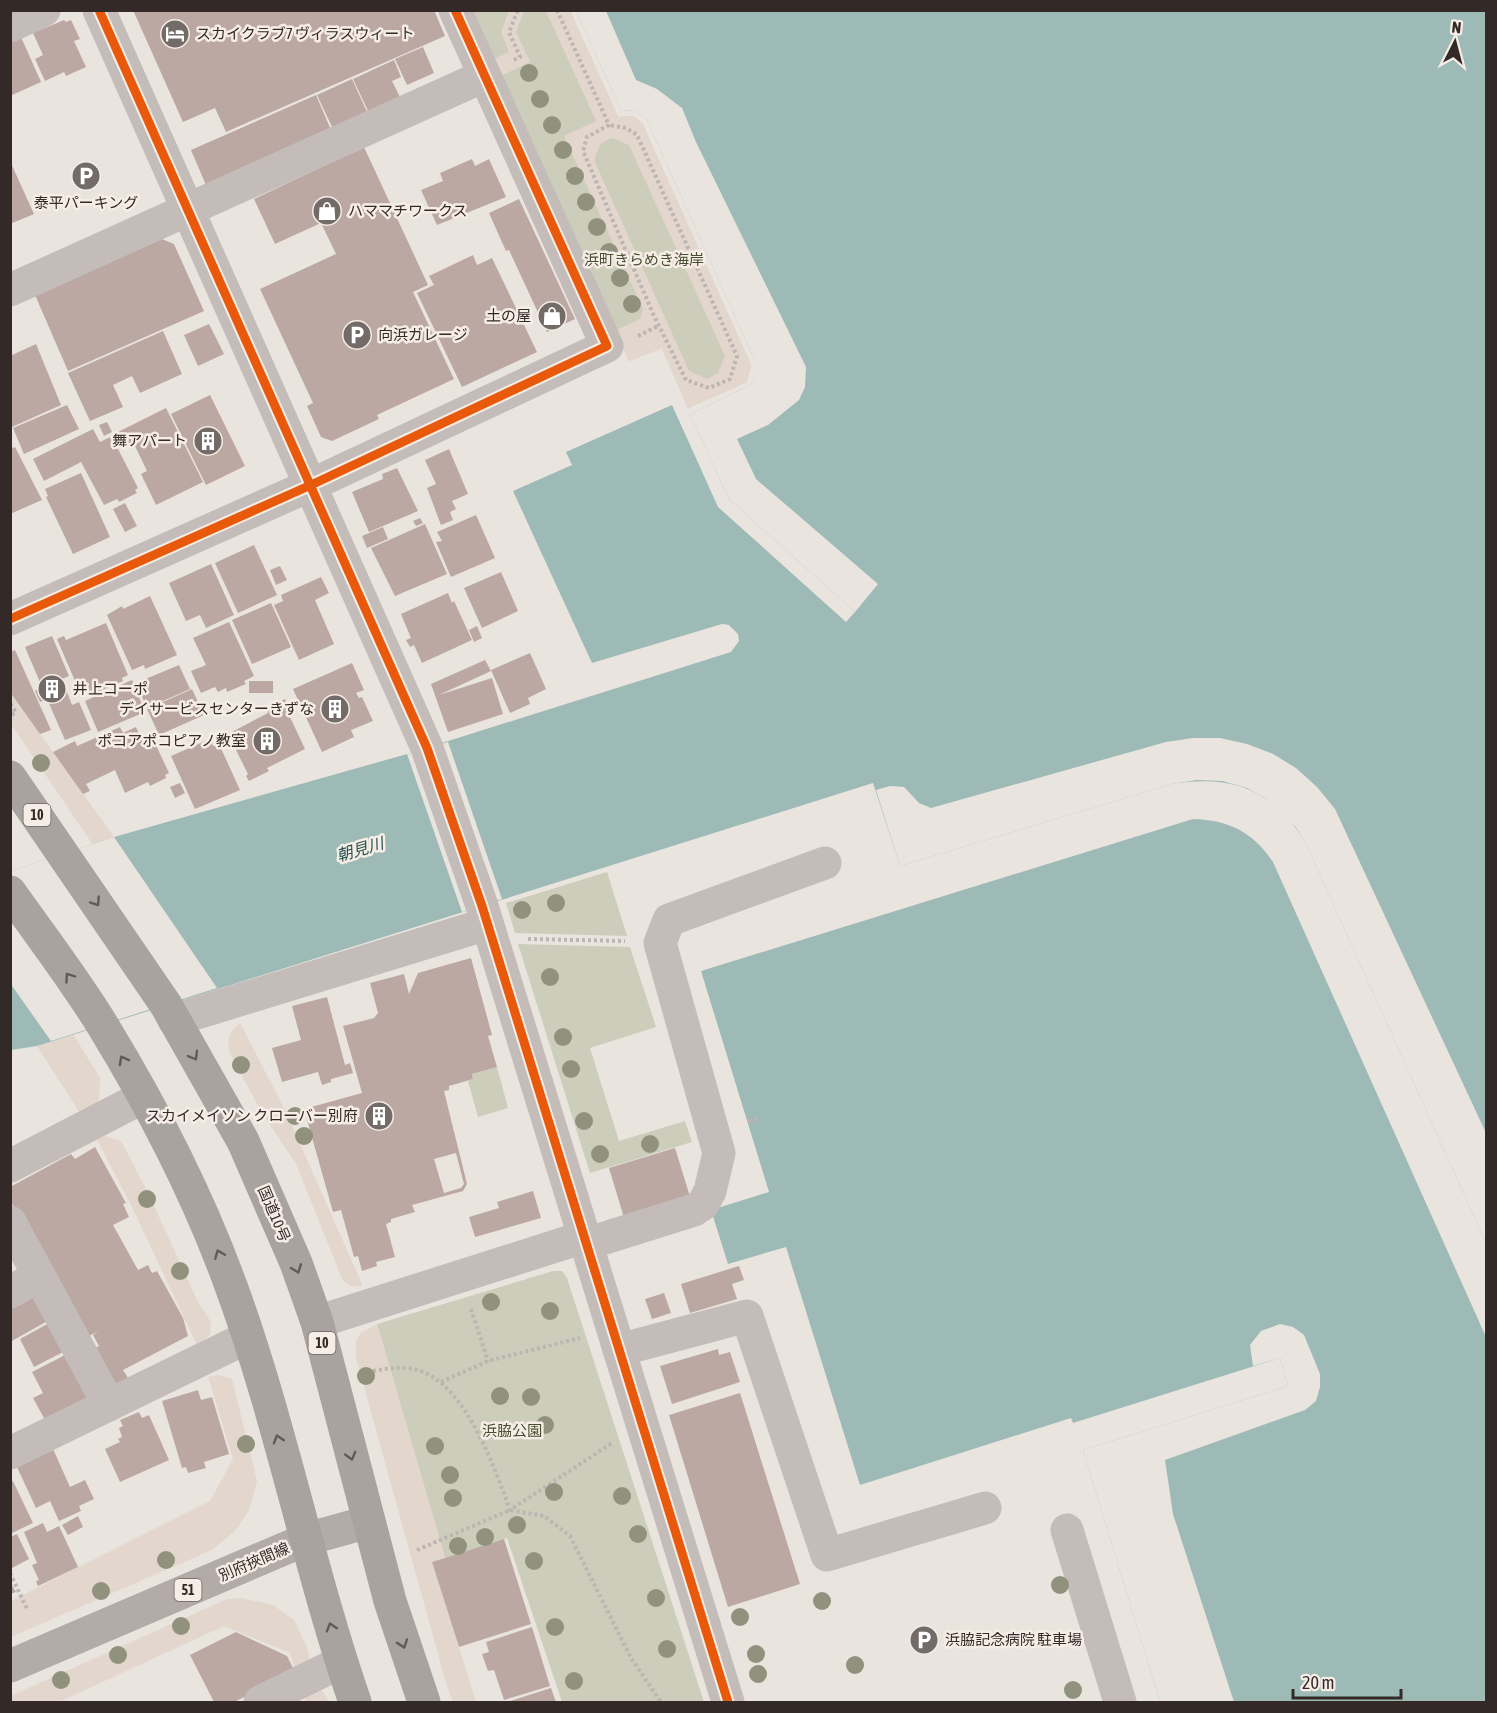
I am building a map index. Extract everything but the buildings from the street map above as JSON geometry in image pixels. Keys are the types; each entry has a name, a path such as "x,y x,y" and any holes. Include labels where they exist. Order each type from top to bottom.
{"highway":[{"name":"国道10号","path":"10,777 170,1012 243,1141 296,1263 317,1322 397,1628 424,1702"},
{"path":"10,892 102,1025 181,1167 206,1223 248,1337 341,1662 356,1702"}],"main road":[{"name":"別府挾間線","path":"10,1666 307,1539 368,1522"}],"street":[{"path":"10,26 44,10"},
{"path":"99,10 427,748 487,924 728,1702"},
{"path":"10,619 311,485 607,346 455,10"},
{"path":"10,290 484,76"},
{"path":"317,1322 460,1277 694,1210 703,1204 710,1191 719,1153 660,943 669,920 825,862"},
{"path":"170,1012 487,924"},
{"path":"10,1166 143,1097"},
{"path":"10,1222 108,1406"},
{"path":"10,1292 39,1275"},
{"path":"616,1340 747,1316 827,1555 985,1508"},
{"path":"10,1453 248,1337"},
{"path":"1067,1530 1120,1702"},
{"path":"260,1702 341,1662"}],"path":[{"path":"518,10 509,32 520,57"},
{"path":"557,10 609,125"},
{"path":"609,125 626,128 637,135 737,356 730,379 709,388 686,380 654,316 583,151 587,137 609,125"},
{"path":"10,704 16,712 10,716"},
{"path":"487,924 517,938 660,943"},
{"path":"748,1121 760,1119"},
{"path":"460,1277 488,1361"},
{"path":"441,1382 488,1361 616,1340"},
{"path":"373,1371 403,1367 424,1372 441,1382 465,1412 485,1446 510,1510"},
{"path":"417,1550 510,1510 619,1438 644,1430"},
{"path":"510,1510 544,1516 570,1536 631,1658 661,1702"},
{"path":"10,1573 28,1611"}],"green space":[{"name":"浜町きらめき海岸","path":"472,11 570,11 618,117 633,116 642,123 751,365 747,382 688,408 662,348 629,361"},
{"path":"607,872 627,936 515,933 506,903"},
{"path":"518,944 630,947 656,1027 590,1048 619,1141 685,1121 692,1142 590,1173"},
{"path":"497,1067 508,1108 478,1117 468,1081 473,1079 472,1074"},
{"name":"浜脇公園","path":"553,1271 562,1271 567,1278 704,1702 562,1702 507,1538 445,1558 377,1324"}],"shaded area":[{"path":"509,11 524,11 516,32 530,62 501,76 494,59 509,52 501,32"},
{"path":"546,11 570,11 618,117 633,116 642,123 751,365 747,382 688,408 662,348 629,361 616,330 640,319 643,309 564,136 596,121","holes":["612,138 629,145 725,356 718,373 707,379 689,371 594,160 601,143"]},
{"path":"10,692 114,837 195,995 11,724"},
{"path":"10,942 100,1078 99,1099 94,1107 82,1116 37,1046 51,1041"},
{"path":"240,1023 285,1110 363,1286 351,1286 343,1281 296,1164 259,1108 230,1053 228,1043 230,1033"},
{"path":"105,1136 121,1141 149,1195 198,1302 211,1322 210,1335 197,1345 132,1207 96,1138"},
{"path":"377,1324 445,1557 432,1562 476,1702 453,1702 446,1683 356,1358 356,1341 361,1333"},
{"path":"218,1375 232,1379 257,1481 249,1511 235,1531 212,1550 11,1637 11,1601 210,1501 233,1459 208,1377"},
{"path":"241,1598 273,1605 294,1620 307,1647 309,1657 306,1667 297,1676 290,1653 224,1626 59,1702 11,1702 10,1696 227,1599"},
{"path":"302,1689 321,1689 329,1702 306,1702"}],"water":[{"name":"朝見川","path":"576,11 1486,11 1486,1243 1306,844 1280,810 1250,790 1233,784 1194,781 1172,784 900,866 873,783 37,1046 11,1050 11,871 114,837 407,754 731,652 739,641 738,634 729,625 722,624 592,663 513,491 572,465 566,452 672,405 718,507 846,622 855,612 729,499 690,414 750,385 756,377 756,363 647,120 636,111 621,110"},
{"path":"1193,819 1218,822 1239,830 1257,843 1273,862 1486,1337 1486,1702 1160,1702 1083,1450 1288,1386 1280,1358 1073,1423 1071,1418 860,1485 786,1247 728,1264 711,1210 769,1192 701,971"}],"pier":[{"path":"576,11 606,11 636,80 657,89 682,108 696,142 806,367 805,387 799,400 768,425 737,439 756,479 878,584 855,612 729,499 690,414 750,385 756,377 756,363 647,120 636,111 621,110"},
{"path":"1193,738 1220,738 1247,744 1273,754 1296,768 1317,787 1335,809 1486,1133 1486,1243 1306,844 1295,826 1265,798 1247,788 1222,781 1197,780 1172,784 900,866 876,790 890,786 904,787 919,803 931,808 1166,742"},
{"path":"448,742 502,899 462,912 407,754"},
{"path":"114,837 217,988 51,1041 10,983 11,871"},
{"path":"1280,1324 1293,1327 1304,1335 1320,1374 1320,1387 1316,1401 1305,1410 1165,1460 1173,1514 1234,1702 1160,1702 1083,1450 1288,1386 1280,1358 1253,1366 1250,1345 1261,1331"}],"cycle path":[{"path":"99,10 427,748 482,906 728,1702"},
{"path":"10,619 311,485 607,346 455,10"}],"place":[{"name":"スカイクラブ7 ヴィラスウィート","path":"175,34"},
{"name":"泰平パーキング","path":"86,176"},
{"name":"ハママチワークス","path":"327,211"},
{"name":"土の屋","path":"552,316"},
{"name":"向浜ガレージ","path":"357,335"},
{"name":"舞アパート","path":"208,441"},
{"name":"井上コーポ","path":"52,689"},
{"name":"デイサービスセンターきずな","path":"335,709"},
{"name":"ポコアポコピアノ教室","path":"267,741"},
{"name":"スカイメイソン クローバー別府","path":"379,1116"},
{"name":"浜脇記念病院 駐車場","path":"924,1640"}]}
